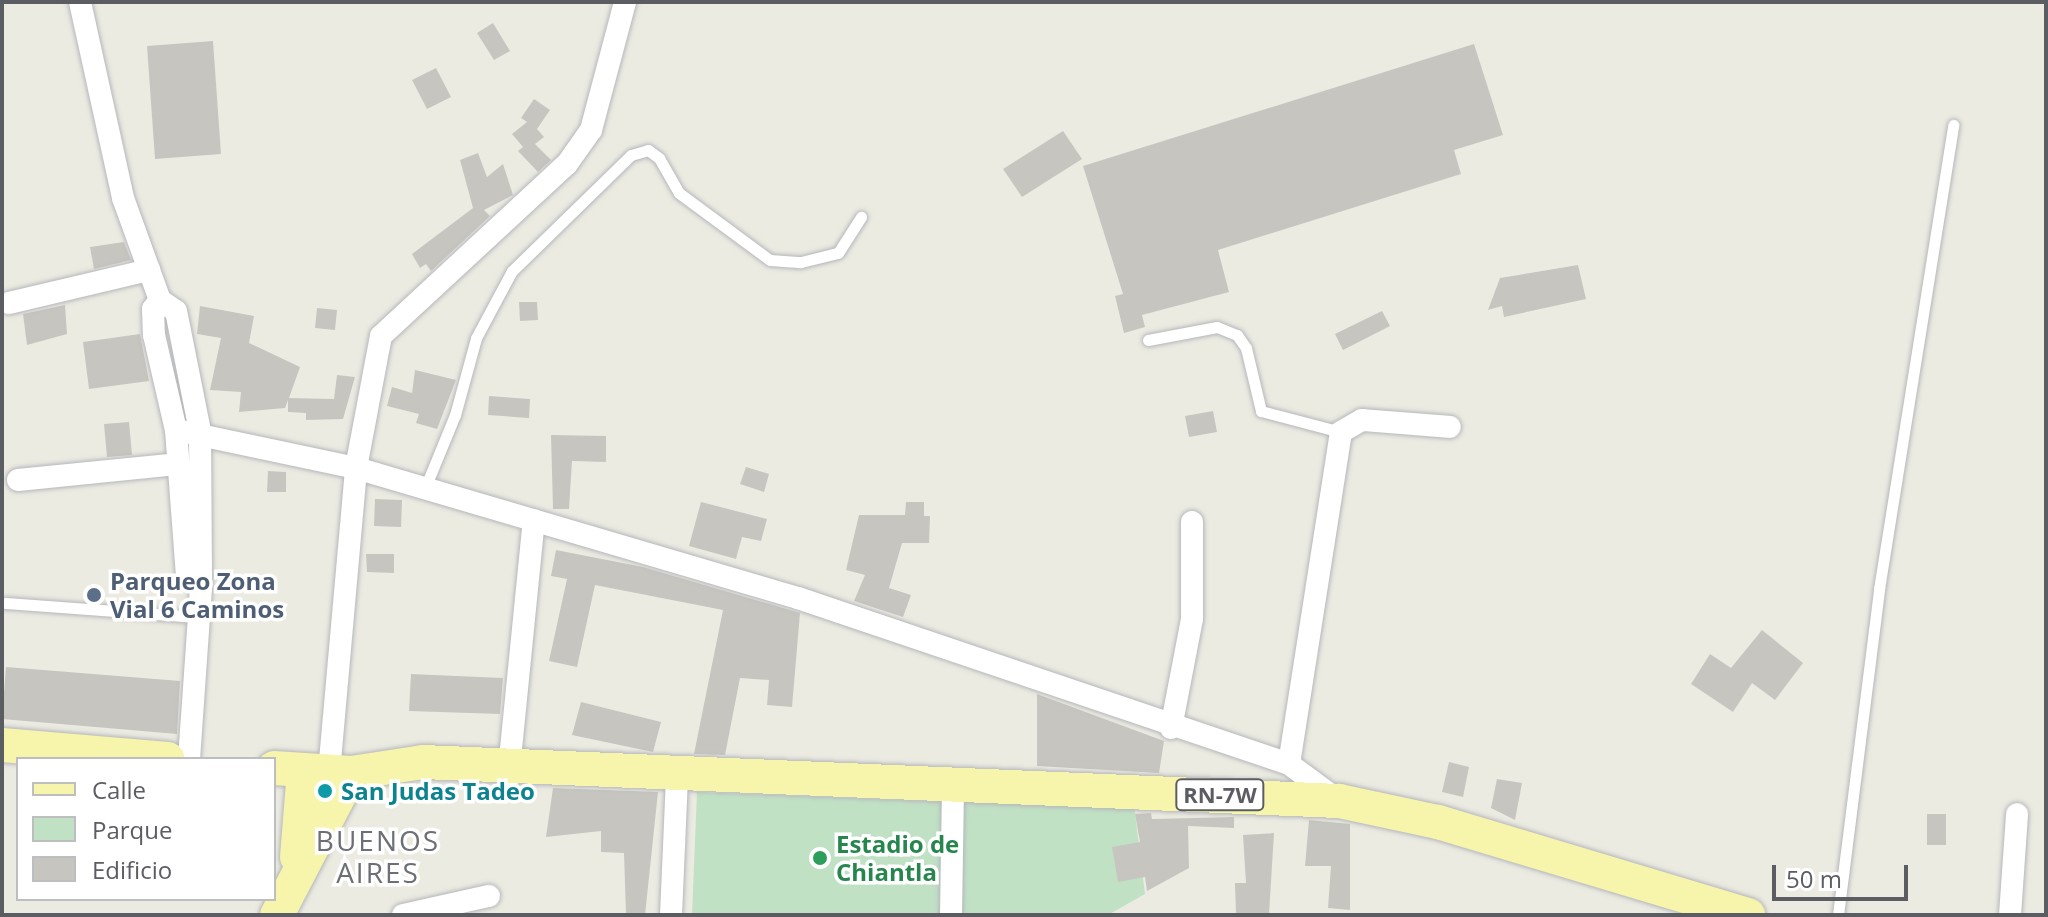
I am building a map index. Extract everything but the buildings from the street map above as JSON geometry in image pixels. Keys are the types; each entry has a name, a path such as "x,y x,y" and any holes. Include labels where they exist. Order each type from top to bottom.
{"main road":[{"path":"2,745 143,757"},
{"name":"RN-7W","path":"314,771 509,772 657,782 677,775 1339,801 1438,822 1748,915"},
{"path":"285,912 314,771"},
{"path":"296,869 314,771"}],"street":[{"path":"80,2 123,198 160,300 176,311 200,431 201,588 195,614 189,757"},
{"path":"314,771 356,468 381,336 567,164 591,130 625,2"},
{"path":"9,303 149,270"},
{"path":"160,300 153,309 154,335 176,430 188,589 195,614"},
{"path":"1289,764 1341,432 1362,420 1450,427"},
{"path":"176,430 200,431 356,468 798,598 1171,728 1289,764 1339,801"},
{"path":"18,480 179,464"},
{"path":"509,772 534,520"},
{"path":"1171,728 1192,619 1192,522"},
{"path":"671,915 677,775"},
{"path":"951,915 953,785"},
{"path":"2010,915 2017,814"},
{"path":"403,915 489,896"}],"lane":[{"path":"1838,915 1879,589 1953,125"},
{"path":"425,488 455,415 476,338 512,271 631,155 648,150 659,158 679,193 770,260 801,262 838,253 861,217"},
{"path":"1148,340 1217,327 1237,335 1246,348 1261,411 1341,432"},
{"path":"5,603 195,614"}],"green space":[{"name":"Estadio de Chiantla","path":"697,792 949,802 944,915 692,915"},
{"path":"957,792 1133,797 1145,894 1108,915 954,915"}],"place":[{"name":"Parqueo Zona Vial 6 Caminos","path":"94,595"},
{"name":"San Judas Tadeo","path":"325,791"},
{"name":"Estadio de Chiantla","path":"820,858"}],"district":[{"name":"BUENOS AIRES","path":"378,856"}]}
